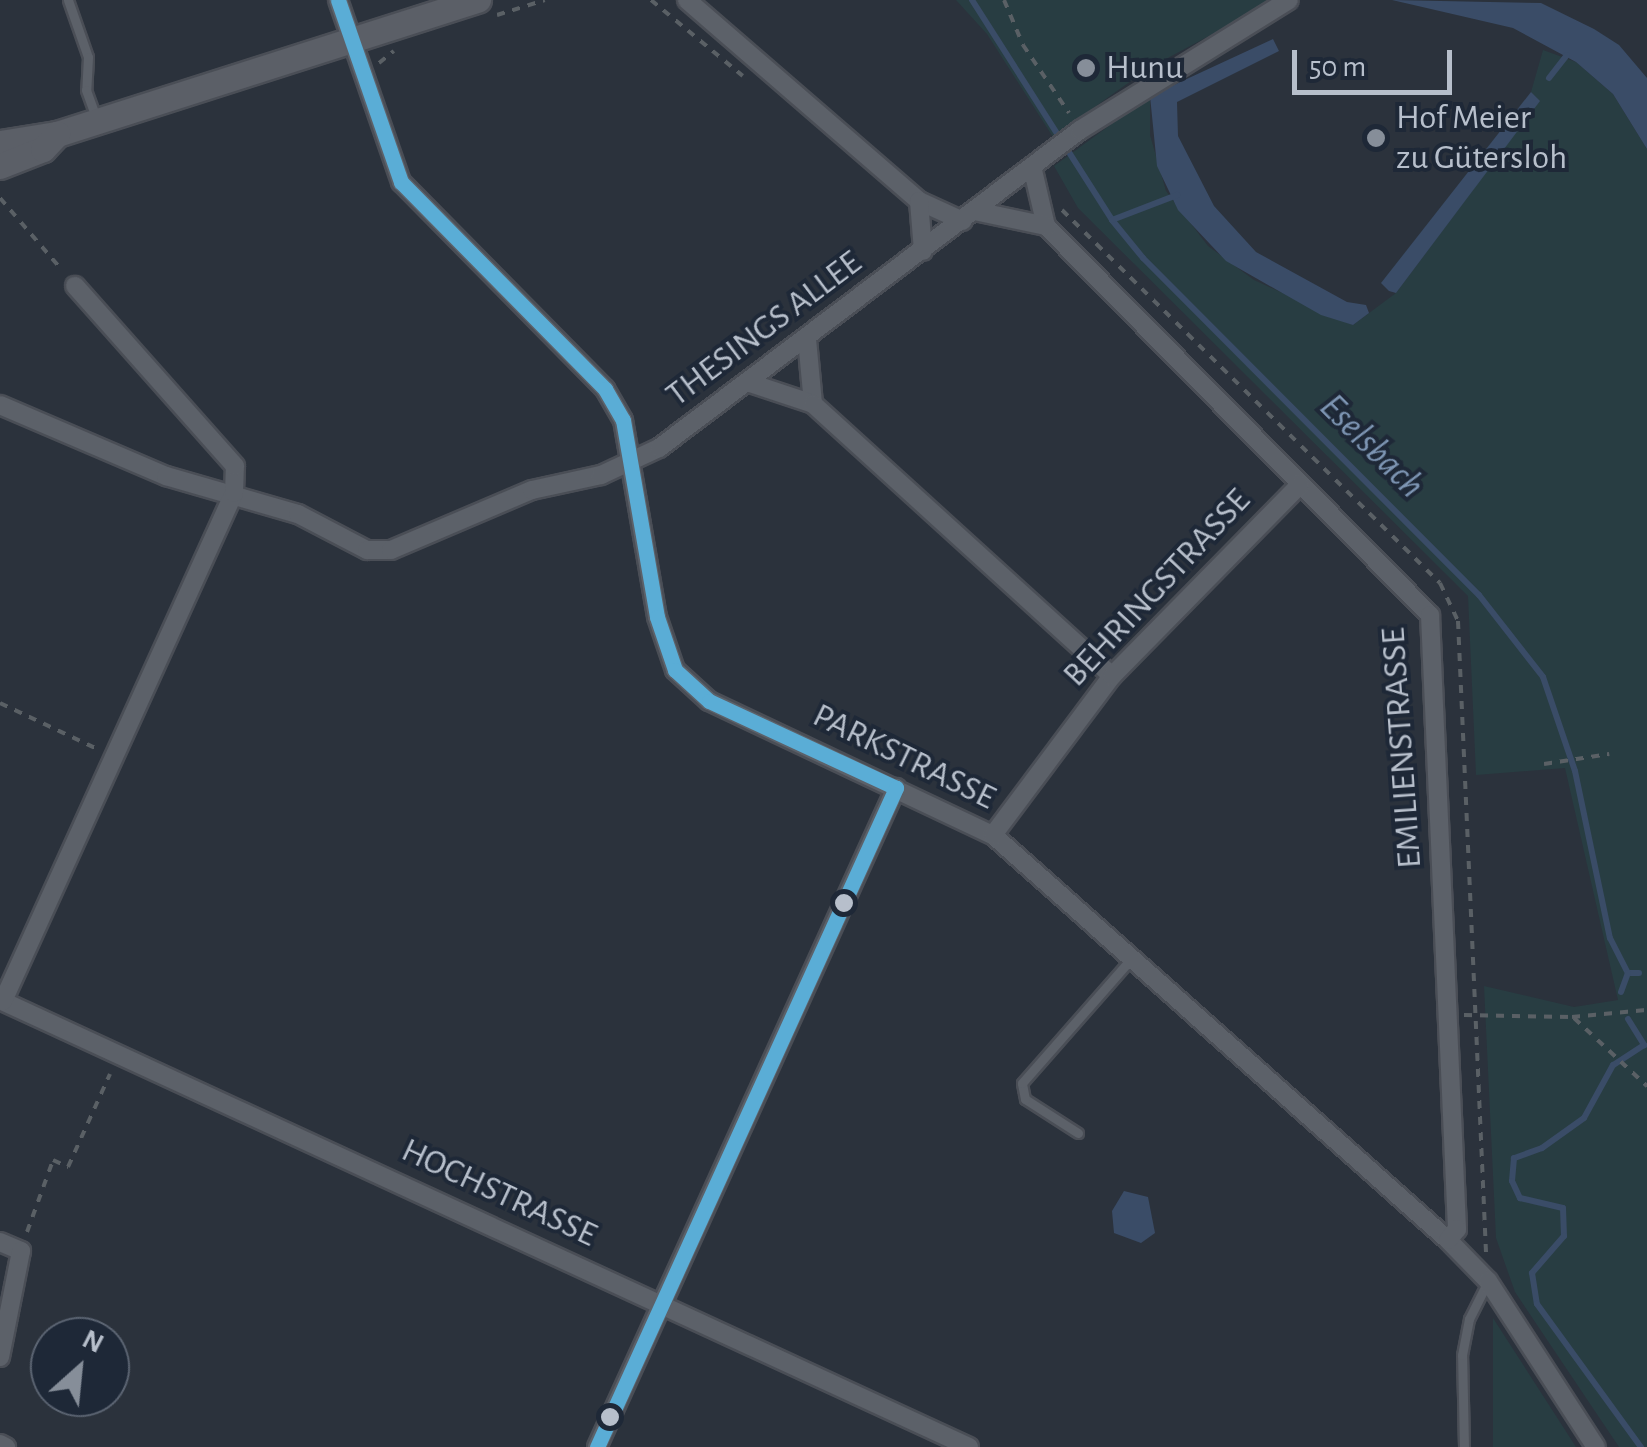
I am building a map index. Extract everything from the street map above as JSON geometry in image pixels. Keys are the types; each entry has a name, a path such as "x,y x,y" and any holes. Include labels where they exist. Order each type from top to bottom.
{"main road":[{"path":"0,144 57,134 478,0"},
{"path":"0,166 43,149 57,134"}],"street":[{"name":"PARKSTRASSE","path":"338,0 401,182 605,390 623,420 634,462 657,618 675,670 708,701 993,835 1448,1240 1488,1282 1596,1447"},
{"path":"688,0 919,201 969,216 1052,224 1032,166"},
{"name":"THESINGS ALLEE","path":"0,405 166,476 298,514 351,545 390,550 532,490 634,462 750,383 1068,139 1159,76 1287,3"},
{"path":"919,201 924,251"},
{"name":"EMILIENSTRASSE","path":"1052,224 1300,485 1430,615 1455,1014 1457,1229 1448,1240"},
{"path":"1,1001 234,493 235,466 75,286"},
{"path":"807,338 814,404"},
{"path":"750,383 814,404 1112,676"},
{"name":"BEHRINGSTRASSE","path":"993,835 1112,676 1300,485"},
{"path":"597,1447 896,788"},
{"name":"HOCHSTRASSE","path":"1,1001 969,1447"},
{"path":"0,1242 21,1252 1,1347"}],"lane":[{"path":"68,0 88,57 86,90 97,121"},
{"path":"1078,1132 1025,1099 1022,1084 1131,959"},
{"path":"1464,1447 1462,1355 1469,1319 1488,1282"}],"path":[{"path":"1004,0 1068,139"},
{"path":"0,198 75,286"},
{"path":"1052,224 1055,203 1440,583 1460,636 1486,1260"},
{"path":"0,703 114,756"},
{"path":"1544,764 1609,754"},
{"path":"1462,1034 1455,1014 1572,1017 1646,1010"},
{"path":"1572,1017 1620,1054 1647,1086"},
{"path":"21,1252 53,1160 68,1166 119,1054"}],"green space":[{"path":"956,0 1276,0 1149,68 1053,137 987,34"},
{"path":"1543,50 1576,62 1613,94 1647,149 1647,1447 1619,1447 1515,1292 1496,1238 1484,986 1574,1007 1618,1000 1565,768 1476,775 1468,596 1078,208 1054,166 1150,96 1150,135 1166,191 1208,246 1254,280 1353,325 1396,293 1539,101 1531,92"},
{"path":"1493,1318 1576,1447 1493,1447"}],"water":[{"path":"1392,0 1541,3 1594,29 1619,45 1647,78 1647,149 1613,94 1576,62 1513,28"},
{"path":"1273,39 1279,51 1177,102 1178,136 1214,206 1256,252 1347,302 1366,305 1369,313 1353,325 1321,315 1226,261 1178,210 1157,166 1150,96"},
{"path":"1531,92 1540,101 1396,293 1389,291 1381,283"},
{"path":"1124,1191 1148,1197 1155,1233 1141,1243 1114,1233 1112,1211"}],"waterway":[{"name":"Eselsbach","path":"972,0 1112,220 1143,258 1479,595 1543,677 1575,771 1610,938 1628,973 1639,973"},
{"path":"1549,78 1567,55"},
{"path":"1112,220 1177,195"},
{"path":"1621,992 1628,973"},
{"path":"1628,1019 1644,1045 1613,1065 1584,1118 1542,1148 1514,1158 1512,1181 1520,1198 1563,1208 1564,1236 1532,1273 1537,1304 1641,1447"}],"transit line":[{"path":"338,0 401,182 605,389 623,420 657,617 675,670 709,701 896,788"},
{"path":"597,1447 896,788"}],"place":[{"name":"Hunu","path":"1086,68"},
{"name":"Hof Meier zu Gütersloh","path":"1376,138"}]}
